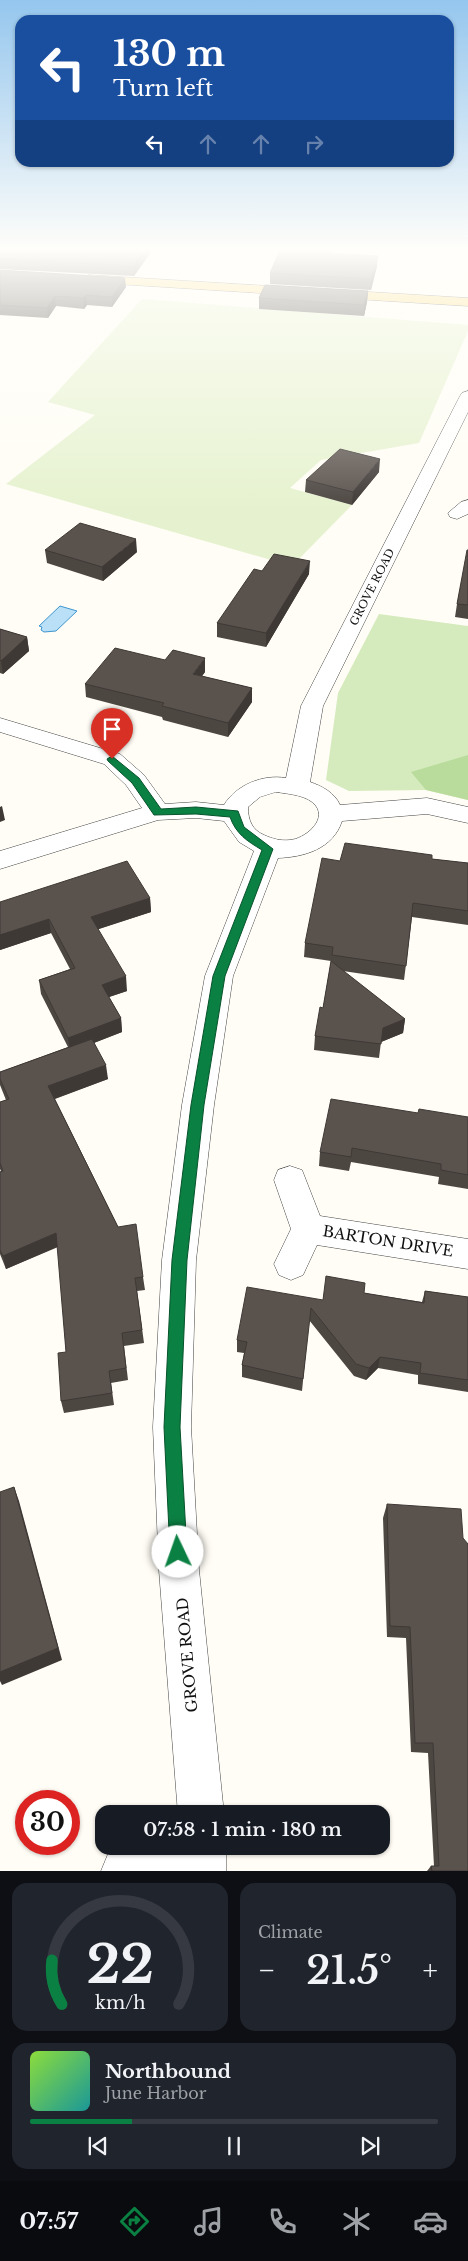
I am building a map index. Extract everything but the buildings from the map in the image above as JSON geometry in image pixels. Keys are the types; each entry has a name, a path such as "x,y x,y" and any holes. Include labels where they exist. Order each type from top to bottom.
{"street":[{"name":"GROVE ROAD","path":"297,785 312,706 468,396"},
{"path":"0,725 112,759 135,780 158,812"},
{"path":"276,784 297,785 318,794 328,804 332,814 330,825 322,835 312,842 291,849 268,849 248,837 239,828 235,814 236,805 251,791 276,784"},
{"path":"332,814 427,806 468,816"},
{"path":"0,860 110,825 158,812 196,810 235,814"},
{"name":"GROVE ROAD","path":"201,1805 179,1570 172,1427 180,1260 198,1105 219,976 268,849"},
{"name":"BARTON DRIVE","path":"290,1180 308,1229 291,1264"},
{"name":"BARTON DRIVE","path":"308,1229 468,1254"},
{"path":"126,1871 159,1855"},
{"path":"202,1871 203,1855"}],"green space":[{"path":"110,334 467,334 419,443 321,460 290,488 352,505 292,566 6,484 95,415 48,402"},
{"path":"379,614 468,626 468,800 426,790 349,791 326,780 338,693"},
{"path":"468,755 468,800 426,790 411,772"}],"water":[{"path":"60,606 77,611 56,631 44,632 41,630 42,627 39,626"}],"route":[{"path":"112,759 135,780 158,812 196,810 235,814 239,828 248,837 268,849 219,976 198,1105 180,1260 172,1427 178,1552"}]}
